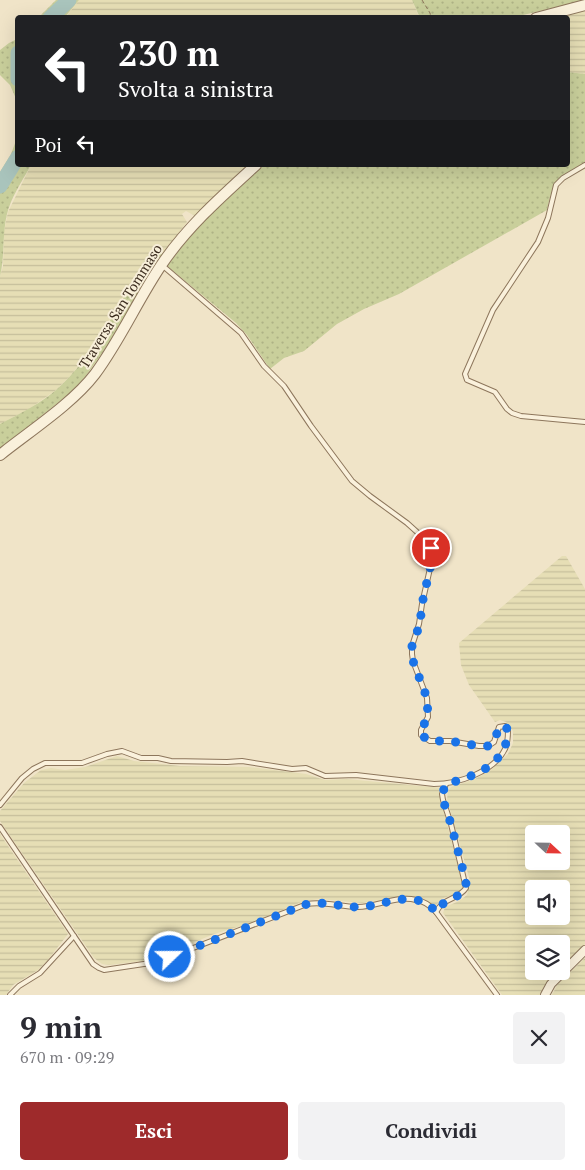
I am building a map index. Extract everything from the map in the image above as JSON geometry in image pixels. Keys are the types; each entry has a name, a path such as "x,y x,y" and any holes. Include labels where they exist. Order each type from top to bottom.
{"street":[{"path":"546,15 585,4"},
{"name":"Traversa San Tommaso","path":"0,455 78,392 94,374 126,326 161,265 181,238 211,206 254,167"},
{"path":"545,995 551,984 585,950"}],"lane":[{"path":"585,165 563,178 556,185 548,218 538,242 493,310 465,374 467,380 472,384 495,392 512,413 531,417 585,422"},
{"path":"0,805 22,778 33,769 45,764 82,763 122,751 141,758 158,758 171,761 242,761 292,768 306,768 324,776 356,775 446,784 477,773 490,766 505,749 508,730 505,726 499,727 494,742 488,746 450,741 430,741 421,735 421,730 428,717 427,698 413,661 412,646 420,624 422,604 431,564 431,548 427,541 407,523 352,482 284,386 264,366 248,341 234,326 161,265"},
{"path":"436,912 444,902 464,892 466,888 451,824 443,800 442,794 446,784"},
{"path":"0,828 93,964 98,968 104,970 157,962 307,904 319,902 358,907 416,899 430,905 436,912 497,995"},
{"path":"10,995 19,986 40,973 74,936"}],"path":[{"path":"422,0 430,15"}],"shaded area":[{"path":"79,0 412,0 418,15 67,15"},
{"path":"585,11 585,74 570,72 570,15 568,15"},
{"path":"30,167 248,167 195,216 186,211 182,214 187,222 163,253 156,252 147,256 107,324 72,374 56,390 29,409 0,424 0,276 3,266 4,231 8,212"},
{"path":"562,556 566,556 585,589 585,944 570,959 570,935 525,935 525,980 550,980 540,995 502,995 443,913 445,907 467,895 470,881 447,799 448,791 451,787 475,779 491,770 508,754 513,743 513,731 506,722 500,720 495,722 469,685 461,665 459,643"},
{"path":"117,756 134,761 180,766 249,767 306,774 325,780 347,779 442,788 441,800 463,885 461,890 441,899 435,907 423,899 409,896 362,903 320,899 304,901 254,922 214,934 159,957 143,961 109,965 102,964 94,958 0,821 0,811 24,783 41,770 51,768 65,770 85,767"},
{"path":"0,834 68,934 38,970 13,985 6,995 0,995"},
{"path":"585,958 585,995 552,995 562,980 570,980 570,972"}],"green space":[{"path":"56,0 79,0 67,15 41,15"},
{"path":"412,0 585,0 523,15 419,15"},
{"path":"15,40 15,96 10,85 0,75 0,50"},
{"path":"570,72 585,74 585,163 558,180 552,191 547,210 399,294 364,309 337,324 304,351 284,358 270,369 247,335 236,323 167,266 199,225 262,167 570,167"},
{"path":"15,143 15,167 30,167 14,195 7,214 0,276 0,172"},
{"path":"156,252 163,253 110,342 85,377 74,390 0,449 0,424 43,400 70,377 106,327 147,256"}],"waterway":[{"path":"53,15 69,0"},
{"path":"0,186 15,162"}],"route":[{"path":"170,957 307,904 319,902 358,907 416,899 430,905 436,912 444,902 464,892 466,882 442,794 446,784 477,773 490,766 505,749 508,740 508,730 505,726 499,727 494,742 488,746 450,741 430,741 421,735 422,726 428,717 427,698 413,661 412,646 420,624 422,604 431,564 431,548"}]}
